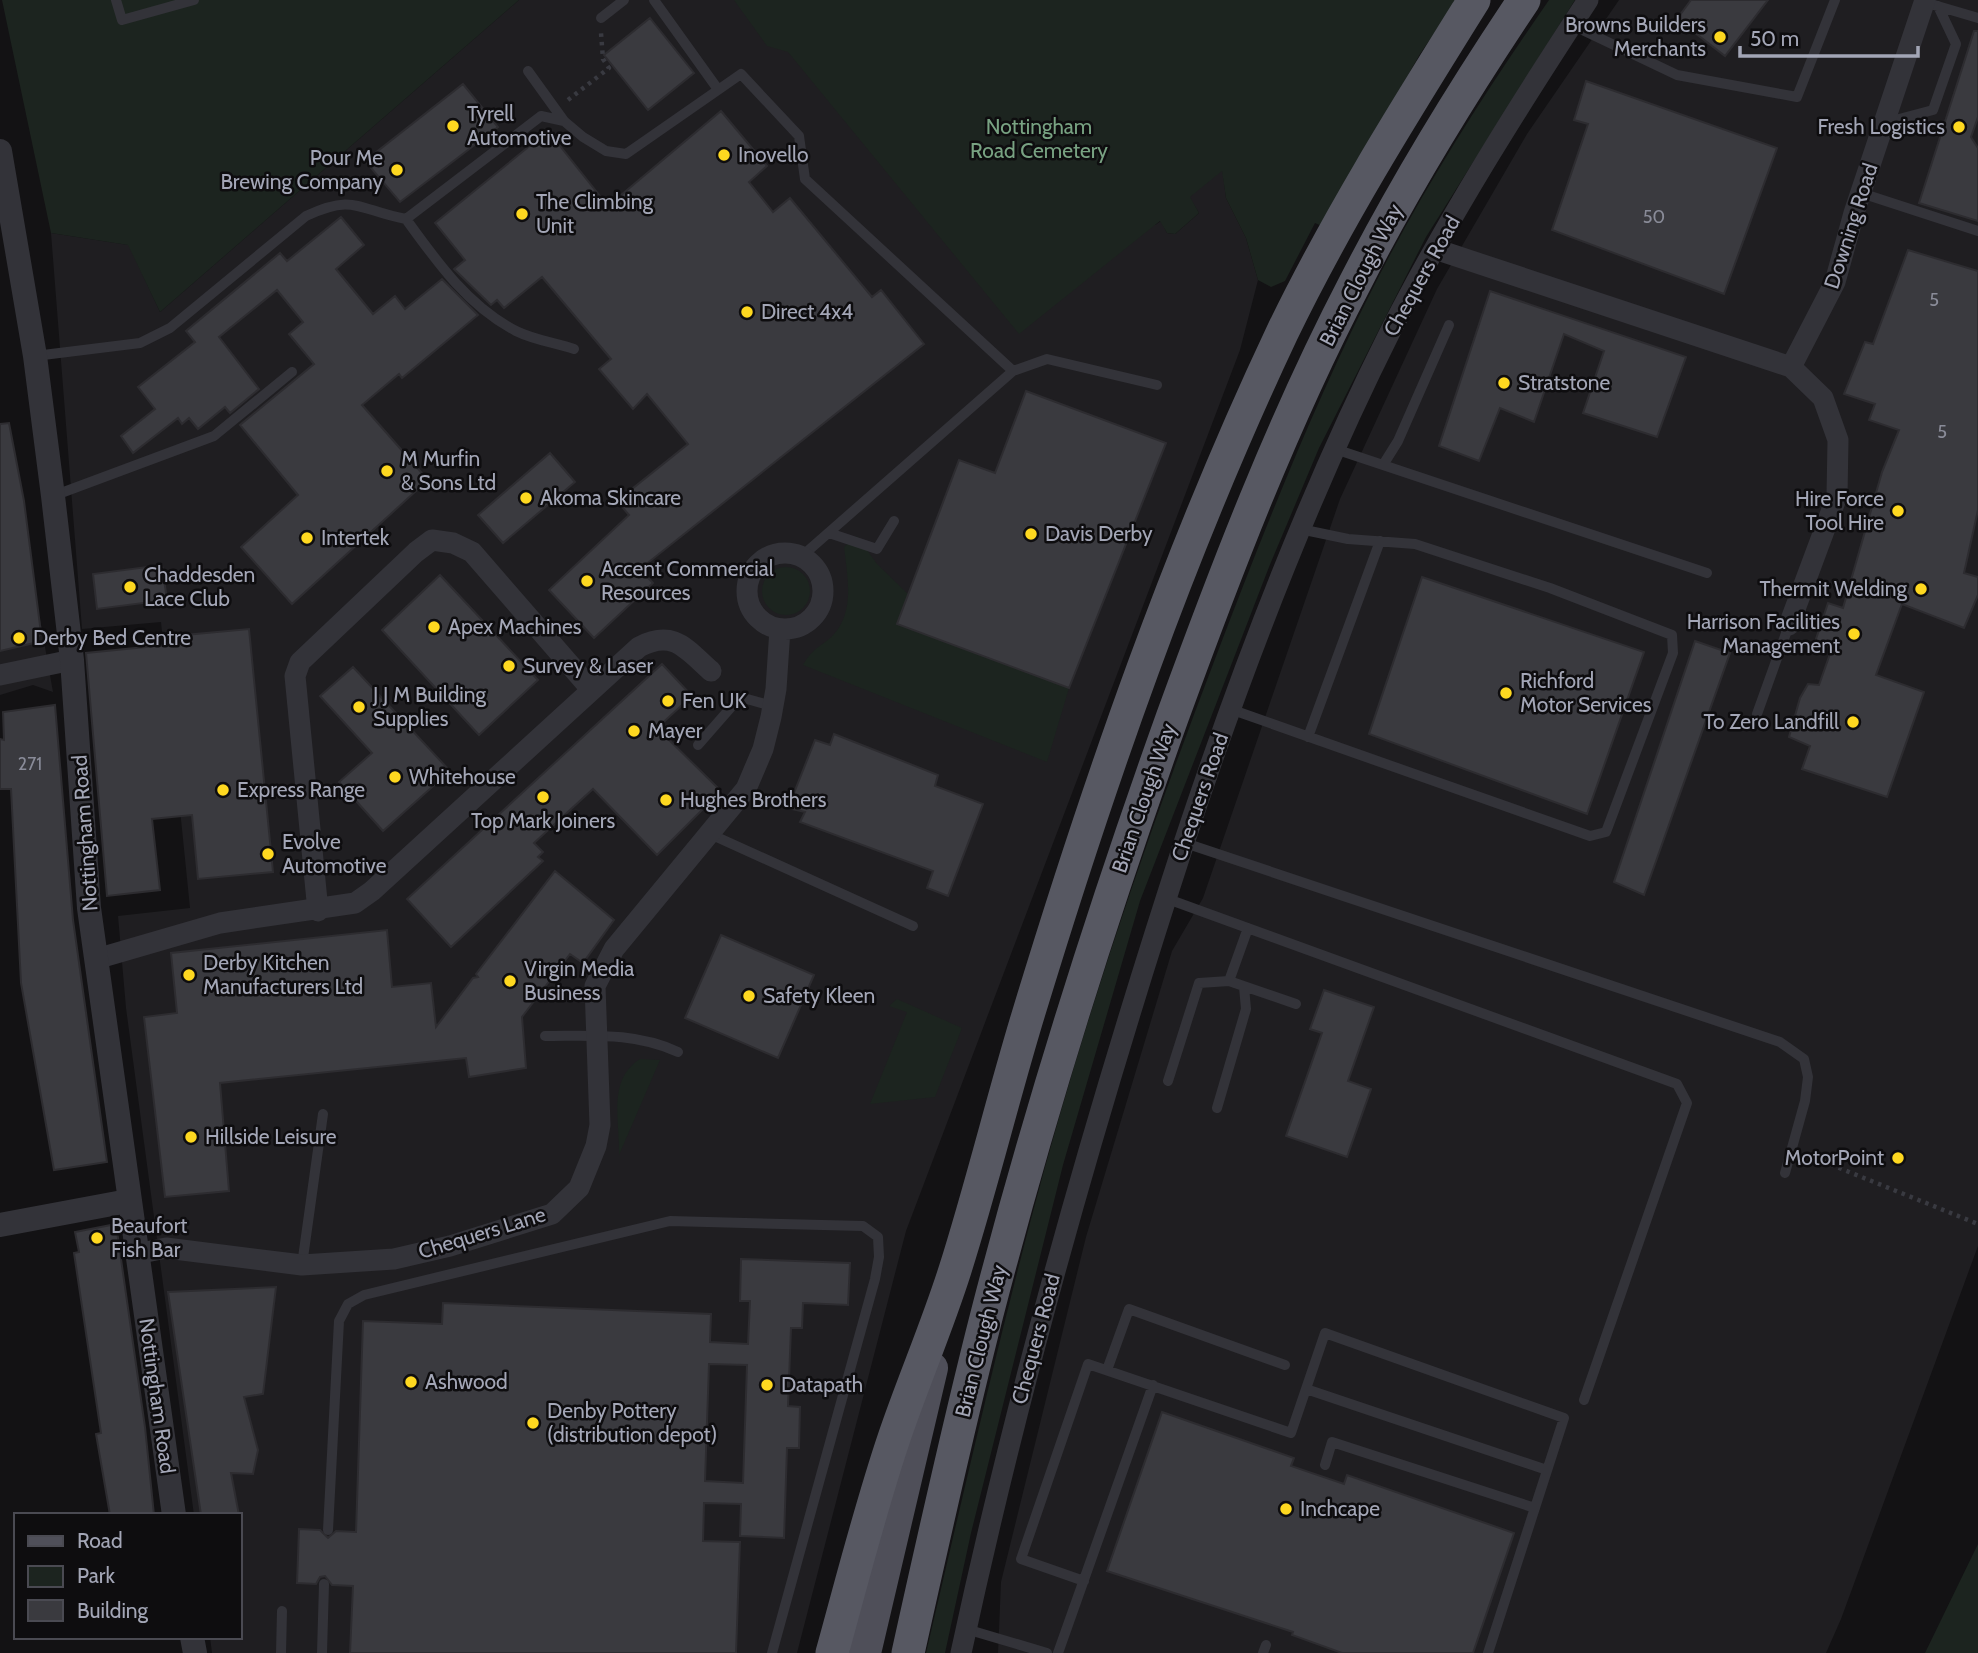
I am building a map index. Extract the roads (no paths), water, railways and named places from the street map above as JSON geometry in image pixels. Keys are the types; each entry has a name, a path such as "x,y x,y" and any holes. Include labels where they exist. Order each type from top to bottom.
{"highway":[{"name":"Brian Clough Way","path":"956,1269 993,1132 1070,883 1146,666 1219,477 1282,334 1330,240 1379,152 1474,0"},
{"name":"Brian Clough Way","path":"908,1653 975,1362 1043,1110 1115,881 1208,621 1279,444 1355,282 1448,118 1524,0"},
{"path":"832,1653 893,1440 956,1269"}],"main road":[{"name":"Brian Clough Way","path":"864,1653 956,1269"}],"street":[{"name":"Chequers Road","path":"961,1653 1004,1460 1049,1289 1123,1031 1230,709 1300,529 1392,328 1436,248 1588,0"},
{"name":"Downing Road","path":"1791,367 1835,282 1884,124 1929,3"},
{"name":"Nottingham Road","path":"0,152 35,356 53,496 72,660 89,908 135,1254 174,1513"},
{"path":"1436,248 1791,367 1823,398 1838,440 1837,496 1789,625"},
{"path":"318,911 295,676 300,663 416,552 432,540 453,543 472,552 591,690"},
{"path":"777,553 802,556 819,573 823,596 813,618 792,629 780,629 759,619 751,610 747,598 750,575 757,565 777,553"},
{"name":"Chequers Lane","path":"135,1254 166,1248 302,1265 394,1259 530,1223 559,1208 586,1177 596,1146 599,1104 595,1035 598,975 614,949 733,808 754,773 772,706 780,629"},
{"path":"96,960 220,923 318,911 355,903 372,891 639,647 665,638 680,643 711,671"},
{"path":"0,675 72,660"},
{"path":"0,1224 128,1201"}],"lane":[{"path":"116,0 121,20 194,0"},
{"path":"601,18 624,0"},
{"path":"654,0 717,88"},
{"path":"1572,25 1677,75 1797,97 1835,0"},
{"path":"1929,3 1978,18"},
{"path":"1884,124 1933,110 1956,44 1929,3"},
{"path":"528,71 564,121 606,151 626,154 717,88 741,74 799,136 805,178 1013,371"},
{"path":"406,219 541,117 545,93"},
{"path":"541,117 564,121"},
{"path":"1861,193 1978,231"},
{"path":"35,356 141,343 170,328 306,216 347,202 406,219 436,262 475,304 518,332 574,349"},
{"path":"1383,465 1398,441 1449,325"},
{"path":"802,556 1013,371 1047,359 1157,385"},
{"path":"53,496 214,436 292,372"},
{"path":"1335,449 1707,573"},
{"path":"829,533 877,549 894,521"},
{"path":"1230,709 1590,836 1606,832 1673,653 1672,635 1550,588 1415,544 1348,539 1300,529"},
{"path":"1308,737 1380,541"},
{"path":"1757,714 1789,625"},
{"path":"698,745 740,697 772,706"},
{"path":"710,834 913,926"},
{"path":"1185,843 1780,1042 1804,1059 1808,1077 1785,1173"},
{"path":"1166,898 1677,1084 1687,1103 1584,1400"},
{"path":"1229,981 1248,928"},
{"path":"1168,1082 1199,983 1229,981 1296,1004"},
{"path":"1217,1108 1246,1009 1244,987"},
{"path":"545,1036 595,1035 653,1041 678,1052"},
{"path":"302,1265 323,1114"},
{"path":"328,1530 338,1321 348,1304 364,1295 670,1221 863,1226 878,1237 879,1257 875,1279 772,1653"},
{"path":"1107,1370 1129,1309 1285,1365"},
{"path":"1084,1581 1021,1559 1088,1364 1291,1433 1325,1333 1564,1418 1488,1653"},
{"path":"1058,1653 1153,1385"},
{"path":"1306,1389 1547,1470"},
{"path":"1325,1465 1332,1441 1535,1508"},
{"path":"322,1653 324,1584"},
{"path":"281,1653 282,1611"},
{"path":"966,1629 990,1633 1047,1653"}],"place":[{"name":"Browns Builders Merchants","path":"1720,37"},
{"name":"Tyrell Automotive","path":"453,126"},
{"name":"Fresh Logistics","path":"1959,127"},
{"name":"Inovello","path":"724,155"},
{"name":"Pour Me Brewing Company","path":"397,170"},
{"name":"The Climbing Unit","path":"522,214"},
{"name":"Direct 4x4","path":"747,312"},
{"name":"Stratstone","path":"1504,383"},
{"name":"M Murfin & Sons Ltd","path":"387,471"},
{"name":"Akoma Skincare","path":"526,498"},
{"name":"Hire Force Tool Hire","path":"1898,511"},
{"name":"Davis Derby","path":"1031,534"},
{"name":"Intertek","path":"307,538"},
{"name":"Accent Commercial Resources","path":"587,581"},
{"name":"Chaddesden Lace Club","path":"130,587"},
{"name":"Thermit Welding","path":"1921,589"},
{"name":"Apex Machines","path":"434,627"},
{"name":"Harrison Facilities Management","path":"1854,634"},
{"name":"Derby Bed Centre","path":"19,638"},
{"name":"Survey & Laser","path":"509,666"},
{"name":"Richford Motor Services","path":"1506,693"},
{"name":"Fen UK","path":"668,701"},
{"name":"J J M Building Supplies","path":"359,707"},
{"name":"To Zero Landfill","path":"1853,722"},
{"name":"Mayer","path":"634,731"},
{"name":"Whitehouse","path":"395,777"},
{"name":"Express Range","path":"223,790"},
{"name":"Top Mark Joiners","path":"543,797"},
{"name":"Hughes Brothers","path":"666,800"},
{"name":"Evolve Automotive","path":"268,854"},
{"name":"Derby Kitchen Manufacturers Ltd","path":"189,975"},
{"name":"Virgin Media Business","path":"510,981"},
{"name":"Safety Kleen","path":"749,996"},
{"name":"Hillside Leisure","path":"191,1137"},
{"name":"MotorPoint","path":"1898,1158"},
{"name":"Beaufort Fish Bar","path":"97,1238"},
{"name":"Ashwood","path":"411,1382"},
{"name":"Datapath","path":"767,1385"},
{"name":"Denby Pottery (distribution depot)","path":"533,1423"},
{"name":"Inchcape","path":"1286,1509"}],"park label":[{"name":"Nottingham Road Cemetery","path":"1039,139"}]}
